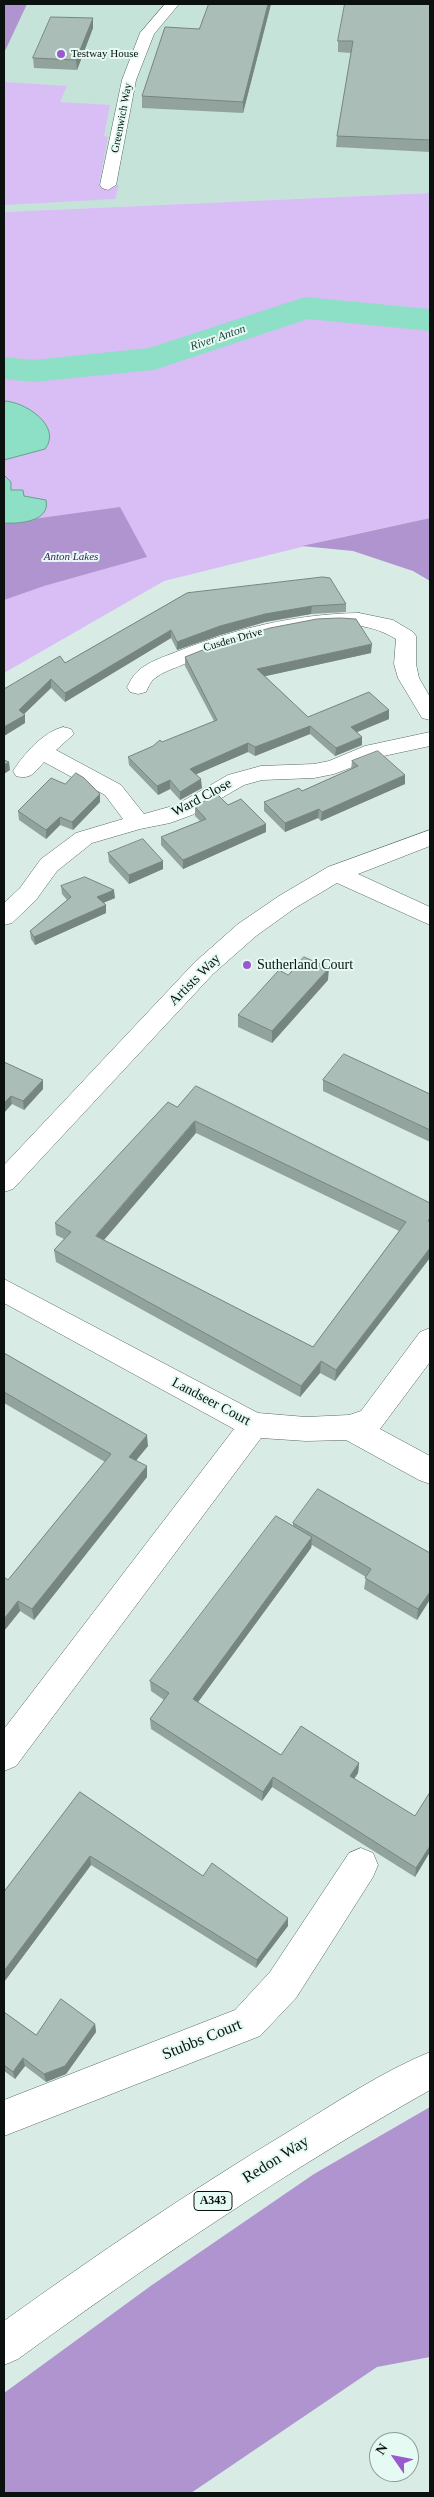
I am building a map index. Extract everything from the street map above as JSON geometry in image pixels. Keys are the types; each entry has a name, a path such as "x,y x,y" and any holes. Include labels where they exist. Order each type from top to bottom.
{"street":[{"name":"Greenwich Way","path":"108,185 129,80 147,33 172,4"},
{"name":"Cusden Drive","path":"138,687 144,676 205,647 231,638 259,631 314,622 354,621 386,624 406,636 405,662 408,678 415,694 429,710"},
{"path":"24,771 41,751 62,734"},
{"name":"Ward Close","path":"4,917 28,894 49,865 65,850 84,838 138,822 162,818 184,810 236,780 261,773 328,768 373,751 430,739"},
{"path":"41,751 113,790 138,822"},
{"name":"Artists Way","path":"4,1182 204,968 247,930 336,873 430,838"},
{"path":"336,873 430,917"},
{"name":"Landseer Court","path":"4,1290 254,1425 306,1429 349,1427 371,1420 430,1340"},
{"path":"4,1755 254,1425"},
{"path":"349,1427 430,1471"},
{"name":"Stubbs Court","path":"4,2118 246,2023 283,1985 361,1865"},
{"name":"Redon Way","path":"4,2345 137,2251 252,2175 349,2114 430,2070"}],"shaded area":[{"path":"4,4 430,4 430,193 4,212"},
{"path":"4,401 21,405 39,416 49,432 49,440 45,449 4,460"},
{"name":"Anton Lakes","path":"4,475 11,482 11,490 23,490 24,496 46,500 44,513 25,522 4,523"}],"green space":[{"path":"4,4 27,4 4,53"},
{"path":"4,82 67,86 60,102 110,105 104,136 108,137 99,184 119,185 115,199 4,205"},
{"path":"430,193 430,518 342,537 164,581 4,673 4,212"},
{"path":"120,507 147,557 44,586 4,600 4,523"},
{"path":"430,518 430,581 413,571 353,551 302,546"},
{"path":"430,2107 430,2357 377,2367 191,2493 4,2493 4,2393 152,2285 314,2174"}],"building":[{"path":"209,4 268,4 243,102 142,96 165,27 199,29"},
{"path":"345,4 430,4 430,140 337,136 353,41 338,41"},
{"name":"Testway House","path":"51,17 93,18 76,60 33,58"},
{"path":"323,577 330,578 346,604 312,606 265,614 220,626 177,642 171,630 65,693 51,679 19,710 25,715 4,727 4,689 60,656 65,663 187,593"},
{"path":"317,619 356,619 372,644 257,669 308,717 369,692 389,710 351,727 362,737 336,748 310,726 255,747 248,743 190,769 201,779 180,792 170,780 157,786 128,757 153,746 160,740 162,742 217,720 185,657 223,642 270,628"},
{"path":"378,751 405,775 322,812 319,809 285,823 264,802 299,788 302,791 358,766 352,761"},
{"path":"76,773 84,778 100,794 72,822 60,817 46,830 18,811 51,778 65,784"},
{"path":"217,794 228,805 241,799 266,824 183,860 161,837 206,819 195,807"},
{"path":"143,839 163,861 129,875 108,853"},
{"path":"85,877 114,890 97,897 106,905 34,937 30,931 71,897 61,886"},
{"path":"304,957 329,968 272,1031 238,1015 279,970 288,975"},
{"path":"344,1054 430,1094 430,1130 323,1080"},
{"path":"4,1062 43,1080 23,1101 11,1096 4,1103"},
{"path":"196,1086 430,1203 430,1218 428,1221 430,1222 430,1248 336,1370 321,1361 301,1386 54,1250 71,1232 55,1223 168,1102 177,1107","holes":["195,1121 406,1222 313,1347 96,1236"]},
{"path":"4,1353 147,1435 129,1457 147,1466 32,1609 18,1601 4,1619 4,1577 8,1580 111,1454 4,1392"},
{"path":"318,1489 430,1553 430,1592 418,1609 365,1578 371,1569 293,1523"},
{"path":"276,1516 312,1537 193,1699 281,1755 301,1726 359,1763 350,1776 415,1816 430,1792 430,1846 416,1868 273,1777 263,1792 150,1719 169,1693 150,1681"},
{"path":"80,1792 203,1876 212,1863 288,1918 257,1960 90,1856 4,1971 4,1892"},
{"path":"61,1999 95,2024 65,2066 44,2074 23,2058 13,2072 4,2065 4,2012 36,2035"}],"waterway":[{"name":"River Anton","path":"4,368 33,371 154,359 305,308 430,320"}],"place":[{"name":"Testway House","path":"61,54"},
{"name":"Sutherland Court","path":"247,965"}]}
